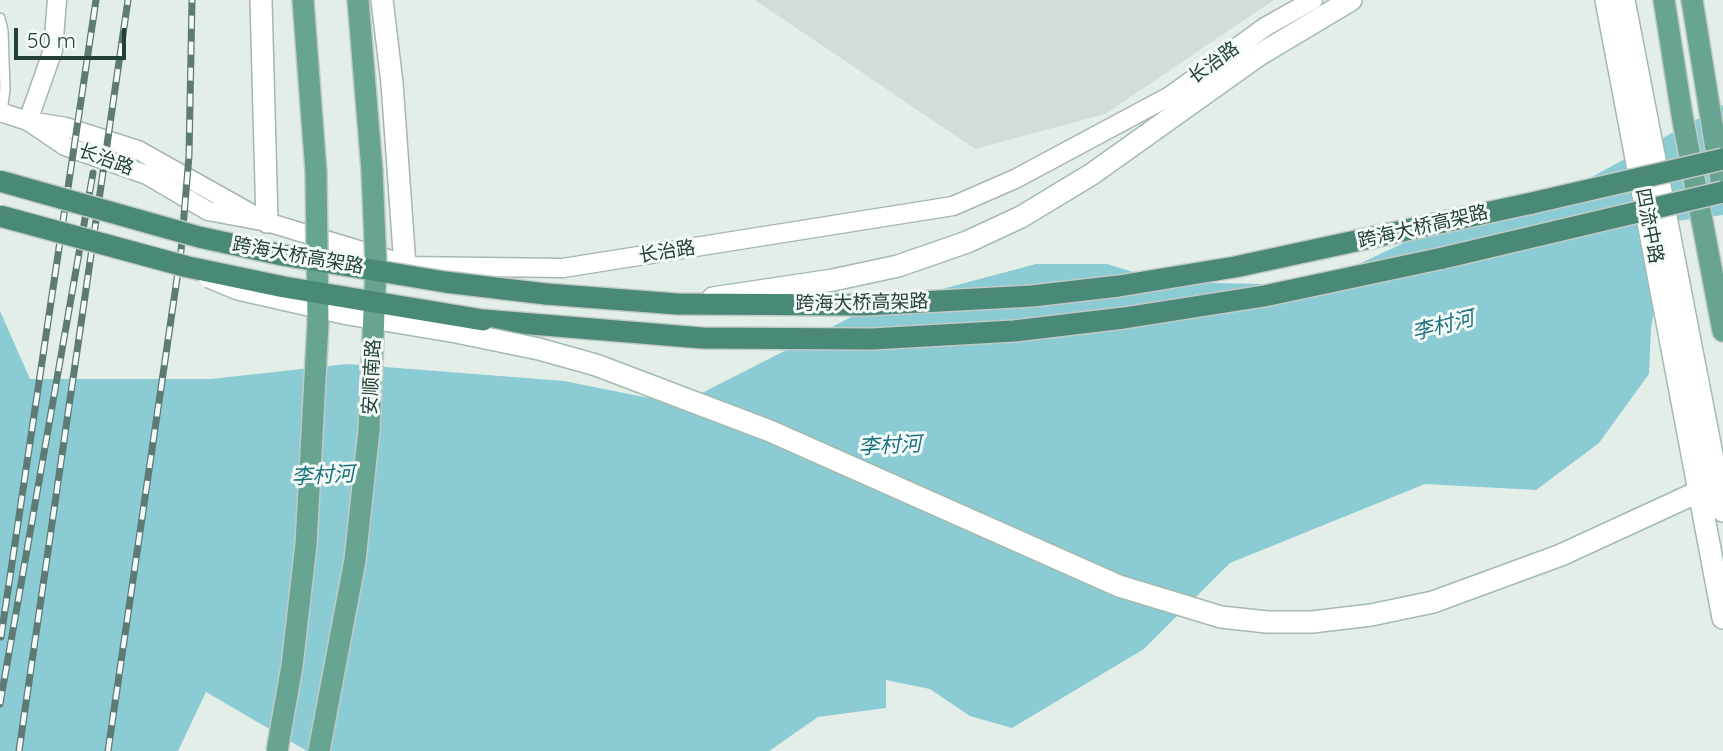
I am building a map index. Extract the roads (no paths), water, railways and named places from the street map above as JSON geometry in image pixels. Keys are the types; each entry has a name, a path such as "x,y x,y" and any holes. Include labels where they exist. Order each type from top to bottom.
{"highway":[{"name":"跨海大桥高架路","path":"0,181 186,234 282,255 446,282 546,294 677,304 865,305 1032,296 1119,286 1235,267 1723,159"},
{"name":"跨海大桥高架路","path":"0,216 188,267 284,288 508,323 702,338 872,339 1014,331 1124,318 1264,296 1456,255 1723,192"}],"main road":[{"path":"261,0 267,222"},
{"path":"277,751 292,666 306,544 318,323 316,172 303,0"},
{"name":"安顺南路","path":"319,751 355,559 369,430 376,266 372,171 358,0"},
{"path":"382,0 393,83 405,266"},
{"path":"677,304 833,280 898,266 967,242 1021,218 1062,194 1259,55 1351,0"},
{"name":"四流中路","path":"1606,0 1702,450"},
{"name":"四流中路","path":"1624,0 1702,450"},
{"path":"1664,0 1682,115 1723,331"},
{"path":"1692,0 1723,192"},
{"path":"188,267 250,292 348,314 539,349 596,365 770,431 1119,586 1222,617 1267,622 1312,622 1371,615 1433,602 1561,555 1714,485"},
{"path":"1702,450 1723,511"},
{"path":"1714,485 1723,618"}],"street":[{"path":"1,112 28,121 52,50 57,0"},
{"name":"长治路","path":"28,121 66,127 138,150 267,222 408,265 405,266 562,268 953,206 1015,179 1170,96 1265,27 1312,0"}],"lane":[{"path":"0,18 5,89 1,112"}],"water":[{"name":"李村河","path":"1723,105 1723,215 1669,222 1651,328 1649,374 1599,443 1536,490 1425,484 1230,563 1144,649 1012,728 970,716 930,689 886,680 886,708 818,717 769,751 307,751 206,692 178,751 0,751 0,311 30,379 211,379 347,364 564,381 649,398 692,398 867,309 1036,264 1107,264 1166,282 1314,285 1457,218 1539,206"}],"railway":[{"path":"1,637 96,0"},
{"path":"19,751 128,0"},
{"path":"108,751 181,251 189,156 192,0"},
{"path":"0,704 93,173"}]}
